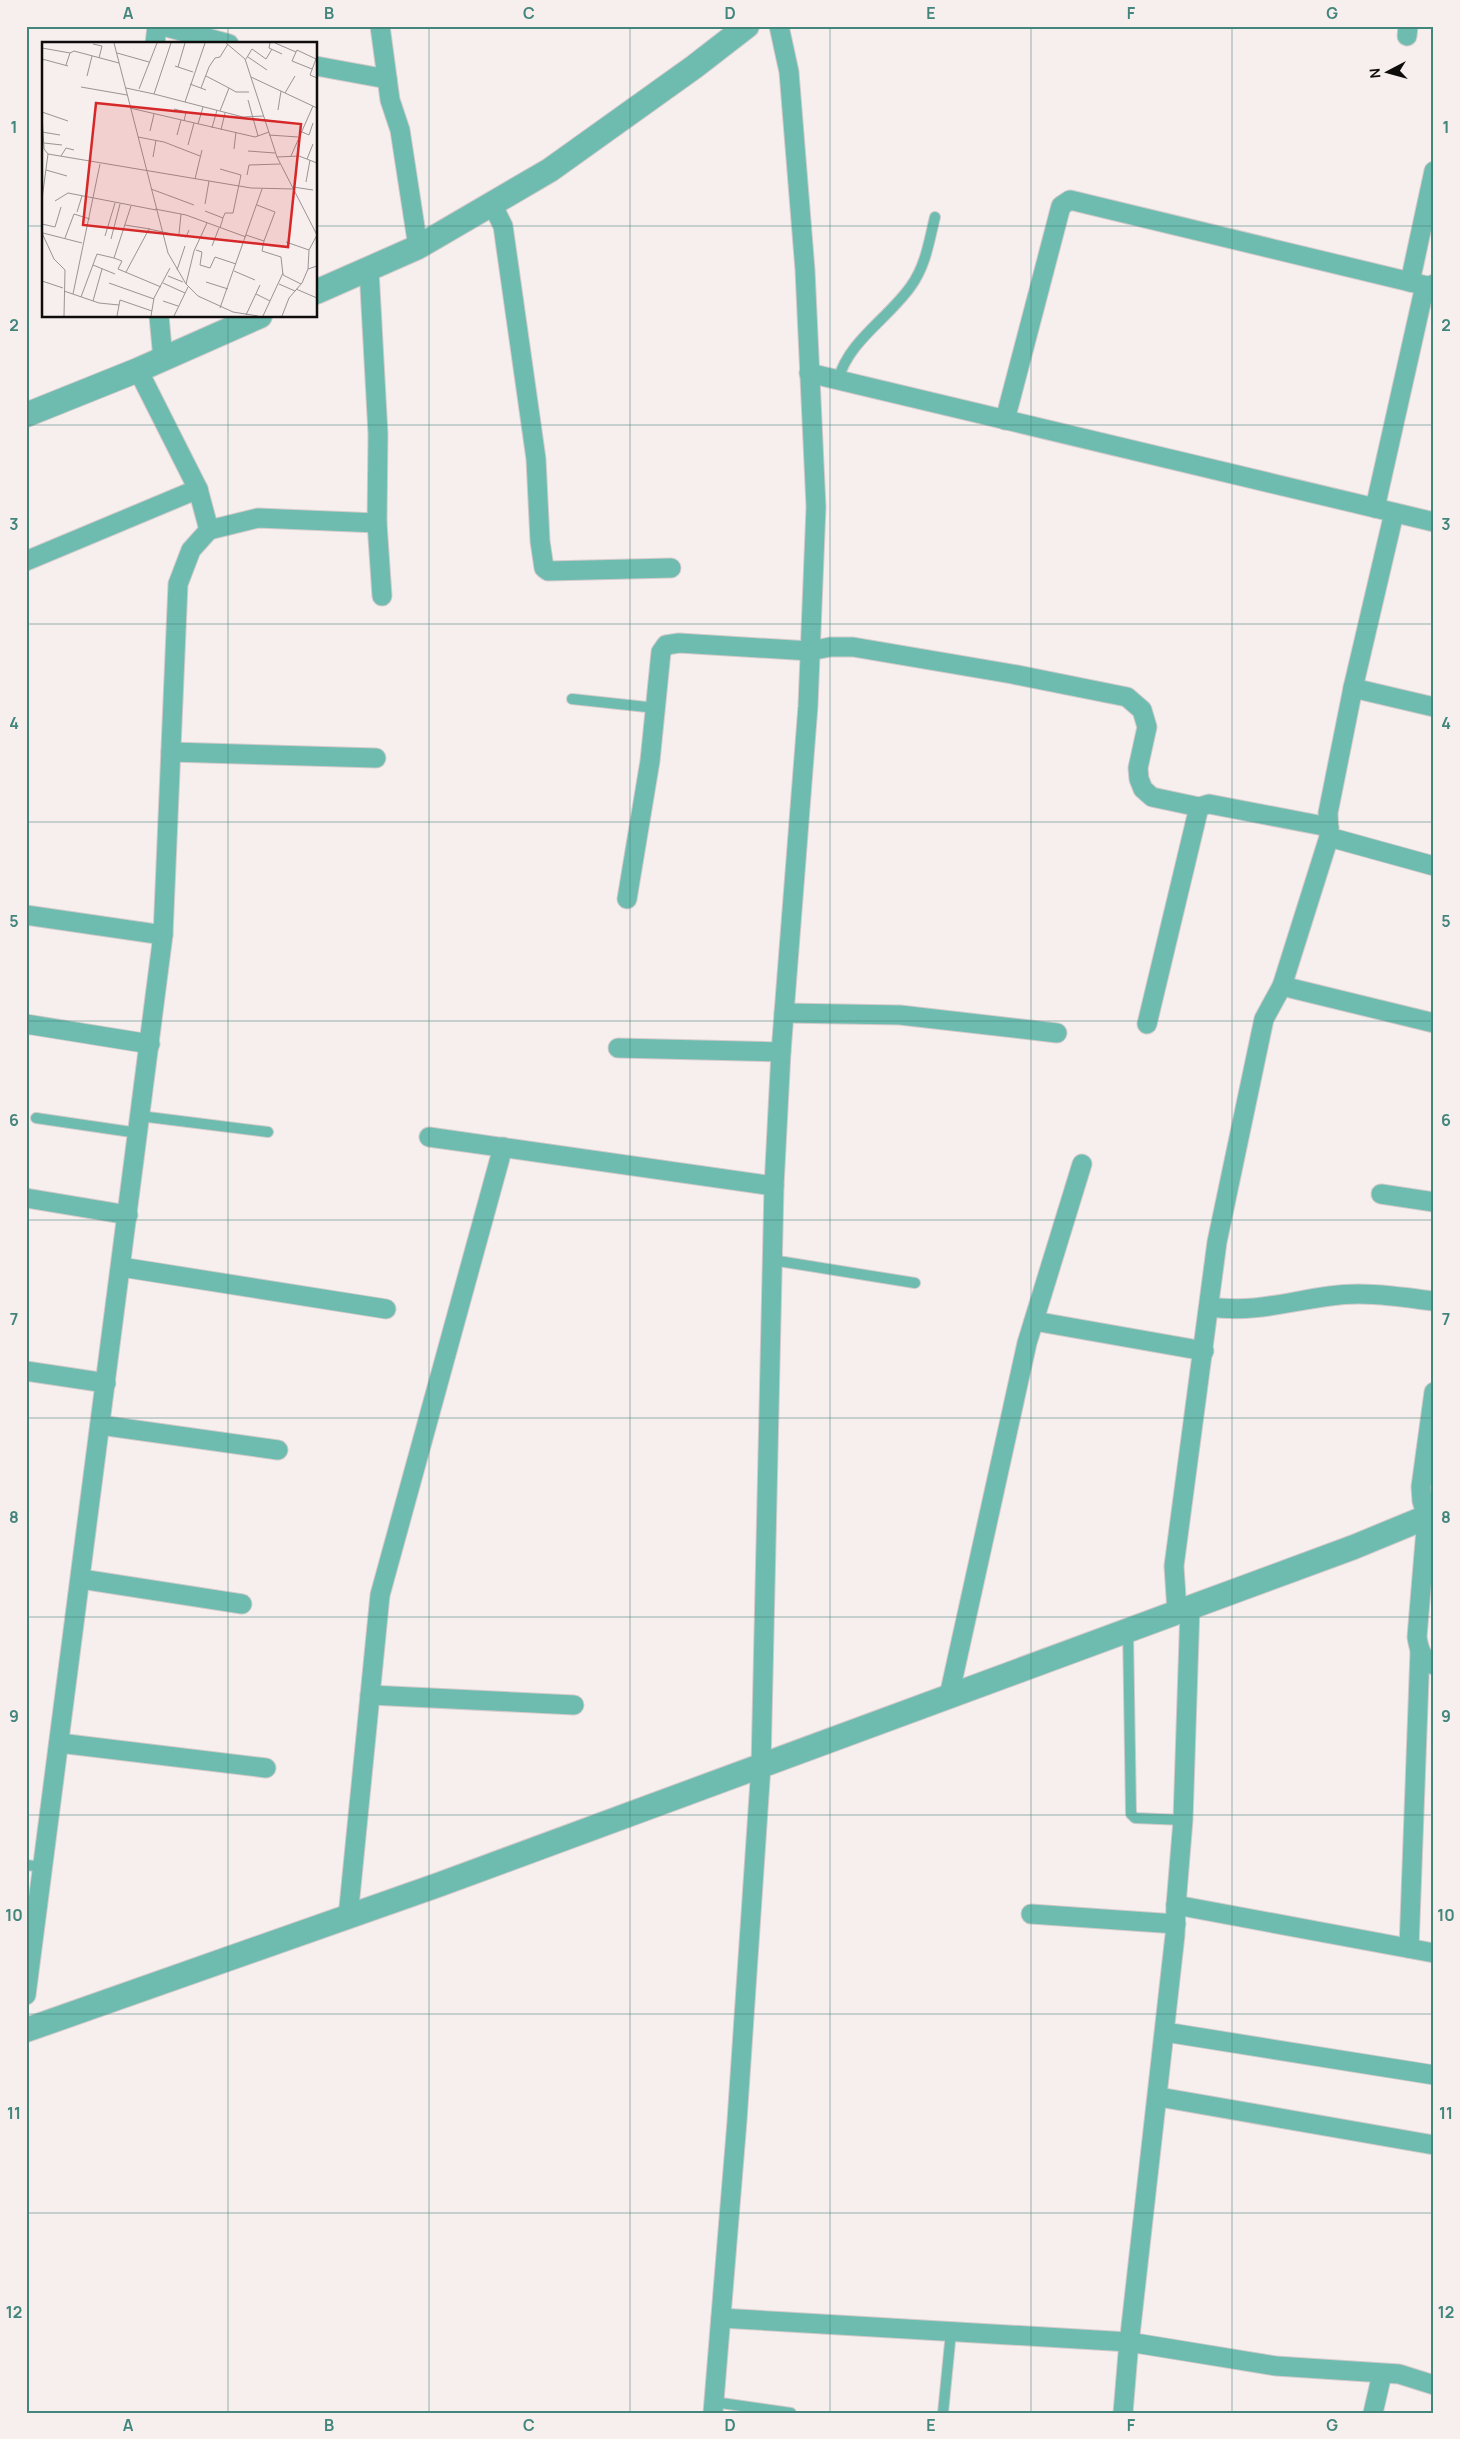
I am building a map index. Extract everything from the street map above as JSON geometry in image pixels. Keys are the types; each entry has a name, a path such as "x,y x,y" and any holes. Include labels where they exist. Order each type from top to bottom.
{"street":[{"path":"155,42 157,26"},
{"path":"163,26 221,42"},
{"path":"380,26 390,100 400,130 418,247"},
{"path":"318,291 418,247 550,170 748,26"},
{"path":"713,2408 737,2122 761,1766 774,1186 781,1052 808,706 816,506 804,270 789,82 779,26"},
{"path":"318,66 387,80"},
{"path":"1374,508 1424,290 1434,170"},
{"path":"1005,420 1061,206 1070,200 1424,284"},
{"path":"492,204 503,226 536,459 540,541 544,568 548,572 671,568"},
{"path":"369,268 378,434 377,523 382,596"},
{"path":"159,318 163,359"},
{"path":"26,415 138,370 255,318"},
{"path":"138,370 198,489 209,530"},
{"path":"809,373 1434,522"},
{"path":"26,561 198,489"},
{"path":"1123,2413 1129,2342 1165,2032 1184,1820 1184,1610 1174,1566 1217,1242 1264,1019 1282,986 1328,832 1328,813 1394,513"},
{"path":"26,1995 35,1866 59,1743 163,935 178,584 191,550 209,530 258,518 377,523"},
{"path":"627,899 650,761 661,652 666,645 678,642 810,651 830,647 853,647 1012,674 1127,697 1142,710 1147,727 1138,768 1139,779 1143,789 1152,797 1199,807 1209,804 1328,832 1434,866"},
{"path":"1354,688 1434,707"},
{"path":"171,752 376,758"},
{"path":"1147,1024 1199,807"},
{"path":"26,915 163,935"},
{"path":"1282,986 1434,1023"},
{"path":"784,1013 900,1016 1057,1033"},
{"path":"26,1024 150,1044"},
{"path":"618,1048 781,1052"},
{"path":"430,1137 774,1186"},
{"path":"348,1917 380,1595 503,1147"},
{"path":"949,1696 1034,1321 1082,1164"},
{"path":"1381,1194 1434,1202"},
{"path":"26,1198 128,1215"},
{"path":"121,1267 386,1309"},
{"path":"1209,1307 1236,1310 1263,1309 1331,1296 1361,1294 1434,1301"},
{"path":"1034,1321 1204,1351"},
{"path":"26,1370 106,1383"},
{"path":"1409,1948 1420,1651 1417,1637 1430,1516 1422,1502 1421,1487 1434,1392"},
{"path":"100,1425 278,1450"},
{"path":"26,2030 348,1917 761,1766 1354,1547 1430,1516"},
{"path":"81,1579 242,1604"},
{"path":"1420,1651 1427,1661 1434,1665"},
{"path":"370,1694 574,1705"},
{"path":"59,1743 266,1768"},
{"path":"1176,1905 1434,1953"},
{"path":"1031,1914 1176,1924"},
{"path":"1165,2032 1434,2076"},
{"path":"1158,2097 1434,2145"},
{"path":"721,2318 1129,2342 1276,2366 1399,2374 1434,2385"},
{"path":"1373,2413 1382,2374"}],"lane":[{"path":"838,380 848,354 910,288 919,274 925,259 935,217"},
{"path":"572,699 656,708"},
{"path":"36,1118 268,1132"},
{"path":"772,1260 915,1283"},
{"path":"1128,1630 1131,1814 1135,1818 1184,1820"},
{"path":"943,2413 951,2332"},
{"path":"713,2408 791,2413"}]}
